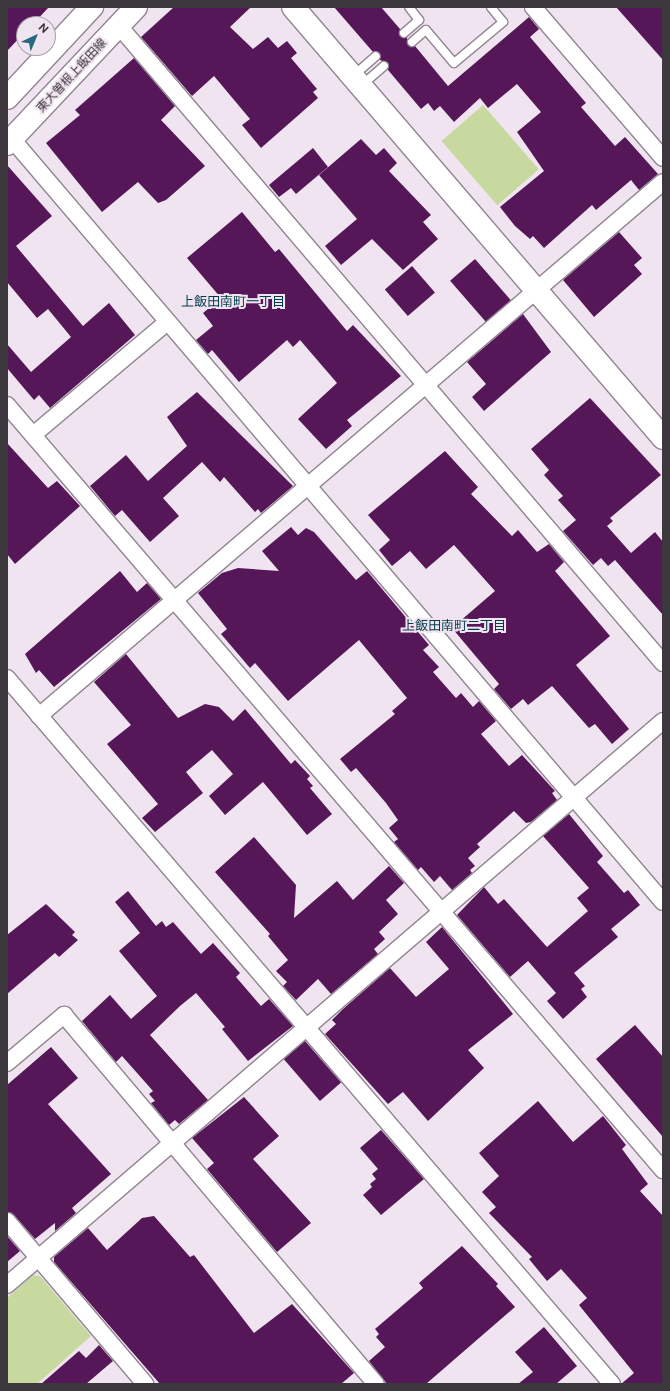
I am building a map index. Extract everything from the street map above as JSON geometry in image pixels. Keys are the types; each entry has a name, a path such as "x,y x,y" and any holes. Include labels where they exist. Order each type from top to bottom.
{"street":[{"path":"7,98 92,7"},
{"name":"東大曽根上飯田線","path":"9,142 136,7"},
{"path":"293,7 663,438"},
{"path":"533,7 663,158"},
{"path":"119,26 663,663"},
{"path":"9,142 167,322 663,902"},
{"path":"40,716 536,289 663,182"},
{"path":"33,435 167,322"},
{"path":"7,405 663,1170"},
{"path":"7,678 308,1026 612,1384"},
{"path":"7,1285 663,721"},
{"path":"7,1063 64,1015 171,1144 376,1384"},
{"path":"7,1221 145,1384"}],"lane":[{"path":"404,33 420,20 409,7"},
{"path":"412,42 426,30 454,64 503,22 491,7"},
{"path":"357,81 376,56"},
{"path":"357,81 384,66"}],"green space":[{"path":"483,105 539,169 497,205 441,141"},
{"path":"33,1275 40,1276 91,1336 37,1384 7,1384 7,1298"}],"building":[{"path":"7,7 49,7 41,16 16,16 16,41 7,51"},
{"path":"174,7 251,7 230,27 253,49 268,37 278,48 287,41 297,53 291,58 317,89 313,92 318,98 261,148 242,125 250,119 214,76 192,96 141,37"},
{"path":"334,7 381,7 400,29 400,36 407,37 408,45 415,46 448,86 529,17 539,29 530,37 586,103 581,107 615,146 625,137 658,174 639,190 631,180 596,210 592,205 544,248 533,236 530,239 515,226 500,207 544,171 517,132 541,112 517,84 488,108 480,98 454,122 440,106 434,111 428,103 421,109 388,70 388,63 380,60 380,53 373,52"},
{"path":"616,7 663,7 663,60"},
{"path":"134,58 175,106 161,120 205,166 166,200 158,203 138,182 102,212 46,143 80,115 75,110"},
{"path":"361,139 376,155 384,148 397,163 389,171 431,215 423,222 438,239 403,270 372,239 341,265 325,246 357,219 319,175"},
{"path":"313,148 328,167 296,194 291,188 279,197 269,185"},
{"path":"7,165 52,216 16,246 83,326 109,303 135,335 50,408 39,395 34,400 7,368 7,344 31,372 71,337 48,309 37,318 7,282"},
{"path":"242,212 275,252 279,249 347,331 353,325 401,376 347,420 352,426 326,449 298,419 337,383 300,340 293,347 287,340 239,382 212,350 208,354 196,340 213,326 203,313 221,298 187,258"},
{"path":"619,232 642,258 634,265 642,274 594,317 563,280"},
{"path":"475,259 511,301 486,322 450,281"},
{"path":"412,266 435,292 408,316 385,290"},
{"path":"523,314 551,352 484,411 472,397 486,384 467,362"},
{"path":"197,392 293,486 261,513 258,509 255,512 224,477 220,482 202,462 163,498 179,516 150,542 122,510 115,516 90,486 126,455 148,481 187,446 167,417"},
{"path":"590,398 661,475 610,518 613,521 607,526 631,553 655,532 663,542 663,615 615,560 608,566 601,558 593,565 563,531 576,520 558,500 563,496 544,475 549,470 531,449"},
{"path":"7,443 48,488 57,481 80,506 15,564 7,554"},
{"path":"445,451 478,487 471,494 512,536 518,530 537,552 549,544 564,562 555,571 610,636 576,665 629,729 612,744 595,724 589,728 552,686 528,705 523,699 511,709 494,689 499,684 452,628 495,591 454,545 426,569 410,551 392,566 379,550 390,540 368,515"},
{"path":"291,527 298,535 306,528 314,532 356,580 367,571 429,645 423,650 439,667 433,672 456,698 461,693 473,707 479,701 496,721 481,734 509,766 522,755 555,791 552,793 557,800 531,822 526,823 514,811 477,844 480,847 468,858 475,866 470,870 472,873 452,890 440,876 434,882 421,867 418,870 394,842 398,839 389,828 398,820 386,803 356,768 351,772 340,759 395,714 392,711 407,698 359,640 288,701 255,663 250,668 221,634 227,629 198,593 222,573 238,568 279,571 262,551"},
{"path":"120,571 137,592 147,583 161,599 54,687 39,670 36,673 25,654"},
{"path":"126,654 178,718 205,704 219,707 233,721 245,709 291,764 295,760 310,776 307,779 313,786 310,788 332,814 307,835 263,782 225,815 209,796 233,774 212,750 186,772 203,793 155,832 142,818 158,804 107,744 131,725 94,682"},
{"path":"569,814 603,856 597,862 624,893 628,890 640,905 611,929 618,937 574,973 585,986 581,989 587,997 563,1019 547,1001 556,993 528,961 510,977 457,915 484,887 498,904 504,899 547,947 588,911 577,898 589,888 543,836"},
{"path":"254,837 296,885 294,918 337,881 353,900 389,866 404,883 386,900 398,914 379,932 385,939 374,949 378,954 331,994 318,979 296,1000 283,986 287,982 276,971 288,960 268,936 270,934 215,872"},
{"path":"128,891 156,926 162,921 166,927 173,922 201,954 213,943 240,973 236,977 261,1006 269,999 293,1026 248,1061 222,1029 225,1027 196,993 180,1006 150,1035 208,1100 179,1124 175,1120 169,1125 151,1103 155,1101 149,1094 153,1091 122,1056 116,1062 82,1021 110,995 131,1019 157,996 119,951 140,933 115,902"},
{"path":"46,904 75,932 72,935 78,940 59,957 55,953 7,994 7,935"},
{"path":"442,927 513,1014 468,1050 484,1068 428,1121 403,1092 388,1104 325,1034 336,1024 332,1020 390,968 416,997 449,969 426,942"},
{"path":"635,1025 663,1057 663,1137 596,1059"},
{"path":"305,1041 341,1083 320,1101 284,1059"},
{"path":"51,1047 78,1078 48,1104 111,1174 72,1208 76,1213 55,1231 55,1223 35,1239 14,1215 7,1212 7,1085"},
{"path":"244,1097 279,1136 253,1159 311,1223 277,1252 207,1169 214,1163 192,1138"},
{"path":"538,1101 573,1142 603,1116 626,1145 622,1149 648,1184 640,1191 663,1216 663,1384 621,1384 634,1373 579,1305 587,1298 561,1269 547,1281 529,1259 532,1257 489,1213 496,1207 482,1192 499,1176 479,1153"},
{"path":"381,1130 424,1179 381,1215 363,1195 372,1187 370,1184 376,1179 372,1174 378,1169 360,1148"},
{"path":"154,1216 190,1257 194,1255 254,1333 292,1304 354,1373 341,1384 160,1384 54,1262 54,1257 88,1228 107,1250 142,1218"},
{"path":"7,1236 20,1251 7,1262"},
{"path":"462,1246 498,1284 496,1286 515,1307 426,1384 387,1384 369,1361 385,1347 376,1337 379,1334 375,1329 423,1288 419,1283"},
{"path":"544,1327 577,1366 556,1384 518,1384 533,1372 515,1352"},
{"path":"99,1345 113,1361 86,1384 41,1384 79,1351 86,1358"}],"district":[{"name":"上飯田南町一丁目","path":"233,302"},
{"name":"上飯田南町二丁目","path":"454,626"}]}
